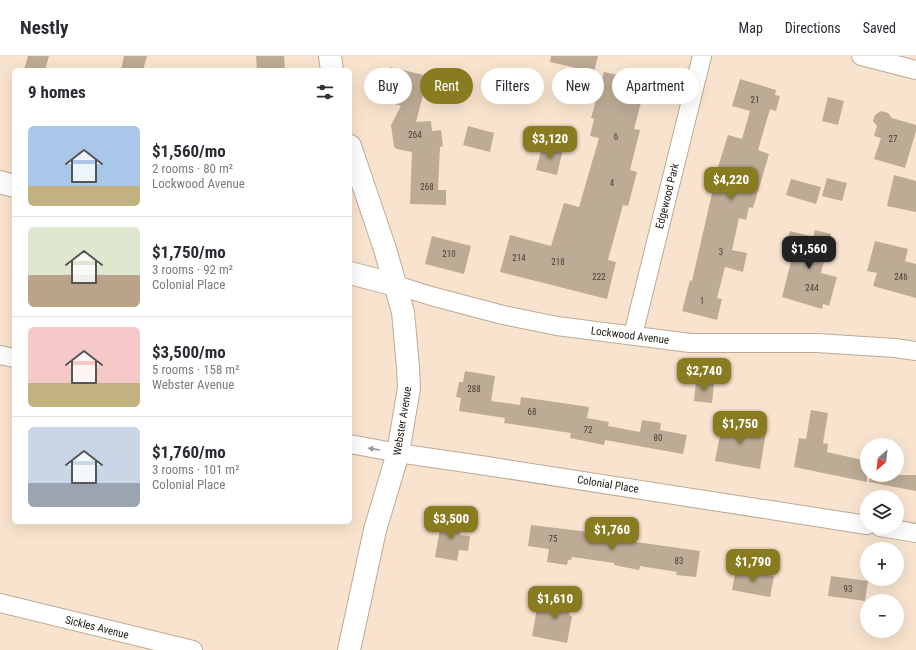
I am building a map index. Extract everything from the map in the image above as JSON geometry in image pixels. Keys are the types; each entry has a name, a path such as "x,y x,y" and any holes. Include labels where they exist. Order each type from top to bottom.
{"street":[{"path":"330,56 332,68"},
{"name":"Edgewood Park","path":"632,335 702,56"},
{"path":"861,56 916,70"},
{"name":"Webster Avenue","path":"349,650 375,530 398,453 409,388 403,312 385,249 352,152"},
{"path":"0,182 12,185"},
{"name":"Lockwood Avenue","path":"352,274 396,285 503,315 557,326 690,343 817,343 895,348 916,351"},
{"path":"0,355 12,358"},
{"name":"Colonial Place","path":"352,444 398,453 860,524"},
{"path":"904,531 916,533"},
{"name":"Sickles Avenue","path":"0,603 193,650"}],"building":[{"path":"28,56 49,56 46,68 25,68"},
{"path":"124,56 147,56 144,68 121,68"},
{"path":"256,56 284,56 285,68 257,68"},
{"path":"551,56 598,56 595,68 576,68 550,62"},
{"path":"412,72 420,74 421,104 416,122 431,121 432,131 441,130 443,146 440,147 438,190 446,190 446,205 410,204 412,152 394,147 391,125 401,106 394,104 412,104"},
{"path":"604,72 612,74 612,104 641,104 634,129 640,130 630,170 637,172 628,206 623,205 608,260 616,262 607,299 500,272 510,235 551,246 564,203 579,207 599,138 590,136 594,119 591,118 595,104 604,104"},
{"path":"740,79 776,90 775,95 780,96 776,111 770,109 758,150 769,154 753,208 749,207 746,220 739,218 732,250 747,253 743,272 725,267 717,298 722,299 717,320 682,311 690,280 692,281 718,167 728,135 742,139 750,111 732,106"},
{"path":"828,97 844,101 838,125 822,121"},
{"path":"881,111 888,113 892,118 916,125 916,131 905,168 874,159 881,138 874,136 877,126 873,121 875,115"},
{"path":"468,126 494,133 490,152 463,145"},
{"path":"543,144 563,149 557,175 536,170"},
{"path":"894,175 916,181 916,212 887,206"},
{"path":"827,178 847,183 842,201 822,196"},
{"path":"791,179 821,187 816,204 786,195"},
{"path":"815,230 831,234 821,273 837,277 829,306 823,304 822,309 782,297 794,250 785,248 790,231 813,237"},
{"path":"432,236 471,246 464,274 425,264"},
{"path":"875,241 908,249 905,261 916,264 916,298 873,286 877,273 867,271"},
{"path":"465,371 495,376 491,401 520,405 521,397 589,407 587,418 609,422 608,426 640,432 642,420 661,423 660,430 687,435 683,454 605,440 604,445 570,438 571,433 504,423 505,418 459,411 461,398 456,397 459,382 463,382"},
{"path":"696,382 714,384 712,403 694,401"},
{"path":"811,410 828,413 823,443 828,444 827,452 860,459 860,481 794,467 799,438 806,439"},
{"path":"723,420 747,423 746,428 766,432 760,469 715,461"},
{"path":"904,475 916,475 916,491 869,482 904,482"},
{"path":"442,518 463,522 460,535 470,536 468,551 459,550 457,561 435,557"},
{"path":"531,525 598,533 636,539 636,542 700,551 696,577 676,575 677,572 640,566 639,570 614,565 614,563 572,557 571,560 568,560 567,565 547,562 549,549 528,546"},
{"path":"736,569 774,576 770,597 732,590"},
{"path":"831,576 860,580 860,586 867,586 866,594 860,594 860,600 828,596"},
{"path":"560,589 574,592 569,615 572,616 567,643 532,636 537,609 555,612"}]}
